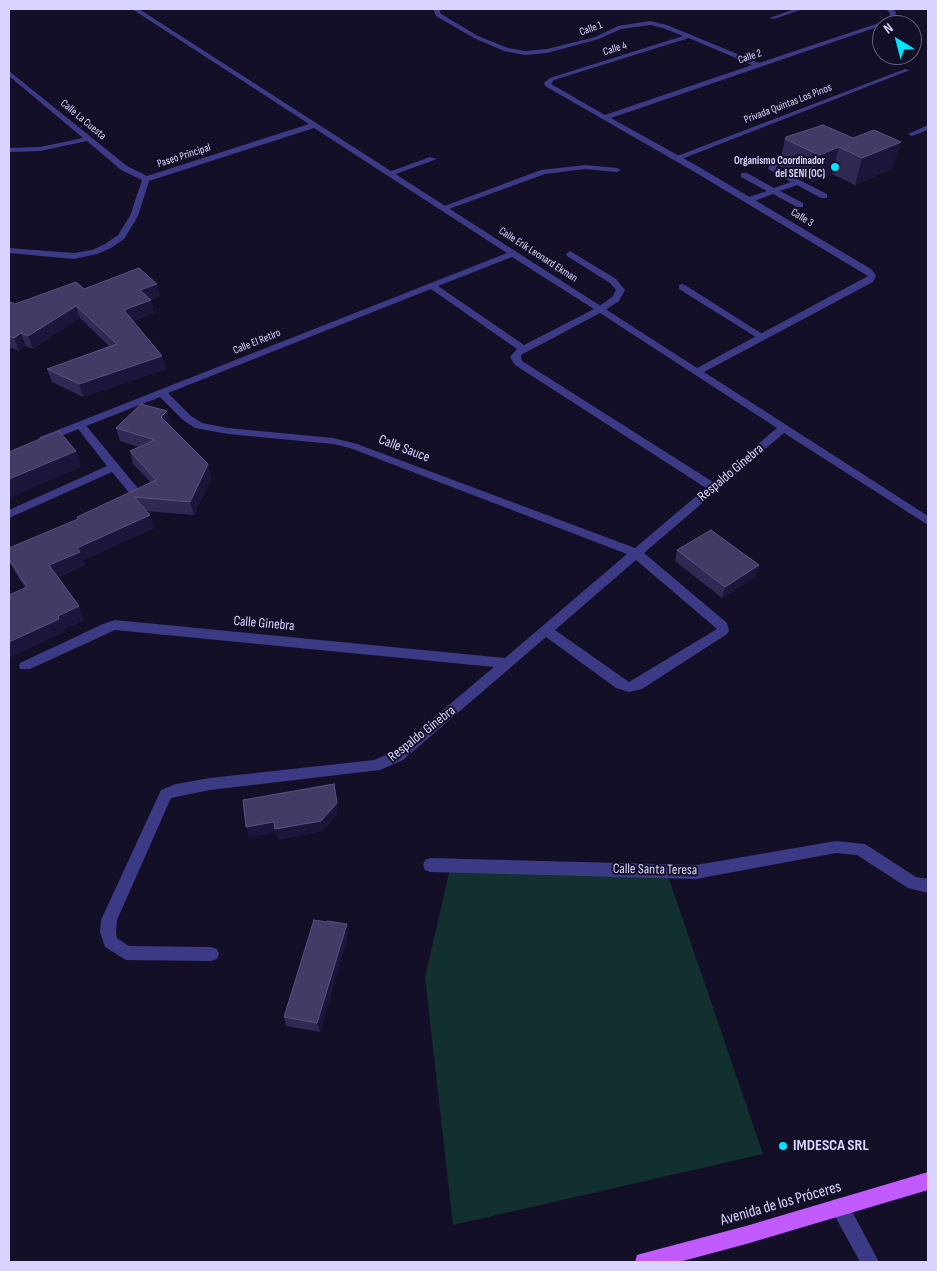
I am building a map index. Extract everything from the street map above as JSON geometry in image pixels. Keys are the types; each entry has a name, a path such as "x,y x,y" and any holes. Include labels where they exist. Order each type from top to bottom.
{"main road":[{"name":"Avenida de los Próceres","path":"644,1262 746,1235 928,1181"}],"street":[{"name":"Calle Erik Leonard Ekman","path":"136,9 928,521"},
{"name":"Calle 1","path":"436,9 438,14 476,37 506,50 526,53 564,48 597,38 620,27 638,23 665,26 757,65"},
{"path":"772,18 800,9"},
{"name":"Calle 2","path":"604,118 884,23 892,19 893,12 889,9"},
{"name":"Calle 4","path":"547,82 690,36"},
{"name":"Privada Quintas Los Pinos","path":"676,158 907,70"},
{"name":"Calle La Cuesta","path":"9,72 124,168 146,179"},
{"name":"Calle 3","path":"547,82 548,86 749,200 868,271 872,276 870,280 698,371"},
{"name":"Paseo Principal","path":"9,251 74,256 94,252 108,246 121,237 134,216 146,179 314,125"},
{"path":"912,134 928,127"},
{"path":"9,150 40,149 88,138"},
{"path":"800,152 776,161 772,169 824,196"},
{"path":"390,173 433,159"},
{"path":"443,208 544,172 585,168 617,170"},
{"path":"744,175 800,205"},
{"path":"749,200 797,182"},
{"name":"Calle El Retiro","path":"35,443 514,253"},
{"path":"570,254 613,281 622,290 616,298 601,309 517,353 515,358 518,363 713,488"},
{"path":"432,286 523,349"},
{"path":"682,287 762,337"},
{"name":"Calle Sauce","path":"162,393 187,418 199,426 353,446 636,553 723,626 723,631 637,685 629,687 621,684 546,630"},
{"path":"80,425 137,494 135,499 122,506"},
{"name":"Respaldo Ginebra","path":"211,954 126,953 111,942 108,932 109,920 166,794 176,790 210,784 375,766 386,763 412,746 783,428"},
{"path":"9,514 114,467"},
{"name":"Calle Ginebra","path":"26,666 106,627 115,625 508,663"},
{"name":"Calle Santa Teresa","path":"430,865 696,872 836,847 860,848 913,884 928,886"},
{"path":"839,1207 870,1262"}],"green space":[{"path":"450,869 668,876 763,1154 453,1225 425,977"}],"building":[{"path":"823,125 853,138 874,130 901,142 862,158 839,147 819,155 785,139 786,137"},
{"path":"139,268 157,284 140,290 151,300 124,310 162,356 79,384 47,369 117,344 76,306 28,336 21,333 14,338 9,336 9,304 11,302 15,304 76,282 84,289"},
{"path":"141,404 167,411 161,417 208,464 190,502 134,497 150,515 77,548 80,552 49,565 79,606 58,616 59,619 9,642 9,595 27,587 9,559 9,548 78,519 77,517 156,480 130,451 155,440 116,428"},
{"path":"59,431 76,451 9,479 9,452"},
{"path":"711,530 759,565 725,587 677,550"},
{"path":"334,784 337,803 321,821 275,829 274,822 246,827 243,800"},
{"path":"314,920 347,924 317,1023 284,1017"}],"place":[{"name":"Organismo Coordinador del SENI (OC)","path":"835,167"},
{"name":"IMDESCA SRL","path":"783,1146"}]}
